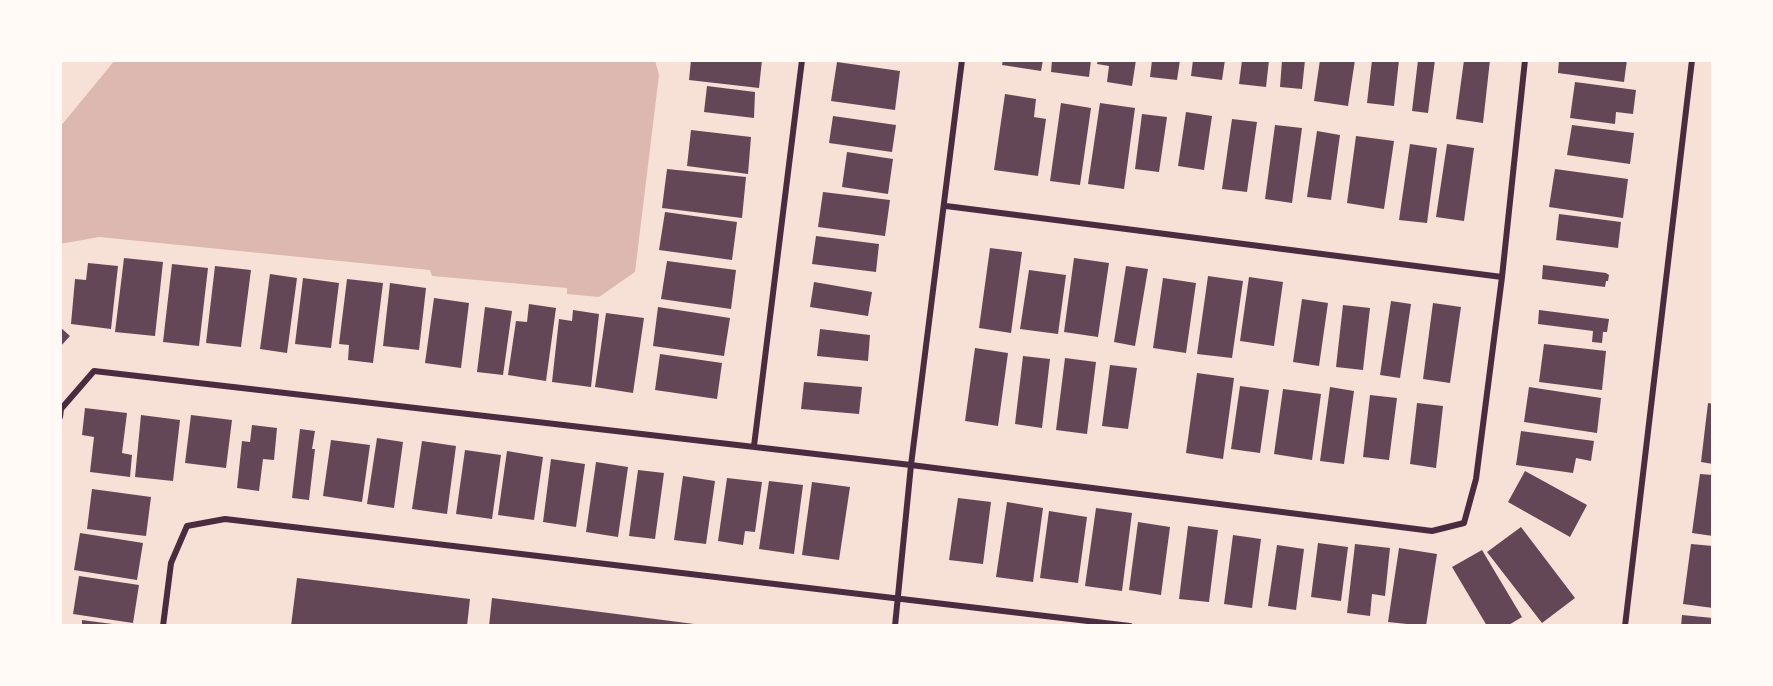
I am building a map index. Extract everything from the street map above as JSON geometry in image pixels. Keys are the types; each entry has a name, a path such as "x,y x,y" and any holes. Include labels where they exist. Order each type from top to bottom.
{"street":[{"path":"754,446 802,60"},
{"path":"895,626 911,465 946,206 962,60"},
{"path":"60,417 61,409 94,371 754,446 1432,531 1464,523 1476,479 1502,277 1525,60"},
{"path":"1625,626 1692,60"},
{"path":"946,206 1502,277"},
{"path":"163,626 171,563 188,526 225,519 1130,626"}],"shaded area":[{"path":"115,60 655,60 659,75 635,272 599,297 567,294 567,288 432,276 430,270 99,237 60,244 60,127"}],"building":[{"path":"691,60 762,60 759,88 689,80"},
{"path":"1003,60 1043,60 1041,71 1002,65"},
{"path":"1052,60 1091,60 1089,77 1051,72"},
{"path":"1098,60 1136,60 1132,86 1107,82 1109,66 1097,64"},
{"path":"1152,60 1180,60 1177,80 1150,77"},
{"path":"1193,60 1225,60 1222,80 1191,76"},
{"path":"1242,60 1269,60 1266,87 1239,84"},
{"path":"1282,60 1305,60 1302,89 1280,87"},
{"path":"1320,60 1355,60 1348,106 1314,101"},
{"path":"1372,60 1399,60 1394,106 1367,103"},
{"path":"1418,60 1435,60 1428,113 1412,111"},
{"path":"1464,60 1490,60 1483,123 1456,119"},
{"path":"1559,60 1627,60 1624,82 1558,73"},
{"path":"837,62 900,71 895,110 831,101"},
{"path":"1575,82 1636,90 1633,114 1616,112 1615,124 1570,118"},
{"path":"707,86 755,92 754,118 704,112"},
{"path":"1005,94 1036,99 1034,117 1046,119 1038,176 994,170"},
{"path":"1061,103 1091,108 1080,185 1050,181"},
{"path":"1100,103 1135,108 1124,189 1088,184"},
{"path":"1186,112 1212,116 1204,170 1178,166"},
{"path":"1142,114 1167,117 1159,172 1135,169"},
{"path":"833,116 896,125 892,152 829,143"},
{"path":"1232,119 1257,122 1247,192 1222,189"},
{"path":"1275,125 1302,128 1292,203 1265,199"},
{"path":"1572,125 1634,133 1630,164 1567,155"},
{"path":"691,130 751,137 748,174 687,166"},
{"path":"1317,131 1340,135 1331,200 1307,197"},
{"path":"1356,136 1394,141 1384,209 1347,203"},
{"path":"1410,144 1437,148 1427,223 1399,220"},
{"path":"1447,144 1474,148 1464,221 1436,217"},
{"path":"847,152 893,159 888,194 842,187"},
{"path":"667,169 746,177 742,218 662,208"},
{"path":"1555,169 1628,179 1623,218 1549,207"},
{"path":"823,192 890,200 885,236 818,227"},
{"path":"665,212 737,222 732,260 659,250"},
{"path":"1559,214 1621,222 1618,248 1556,240"},
{"path":"816,236 879,244 876,272 812,264"},
{"path":"990,248 1022,252 1011,333 979,328"},
{"path":"124,258 163,262 155,336 115,332"},
{"path":"1074,258 1109,263 1098,337 1064,332"},
{"path":"667,261 736,270 731,309 661,299"},
{"path":"88,263 118,266 111,329 71,324 75,279 86,280"},
{"path":"172,264 208,268 199,346 163,342"},
{"path":"1543,265 1606,273 1609,275 1608,281 1605,287 1542,279"},
{"path":"215,266 251,270 241,347 206,343"},
{"path":"1126,266 1148,269 1135,346 1114,342"},
{"path":"1029,270 1066,275 1058,334 1020,329"},
{"path":"270,274 297,278 287,353 260,349"},
{"path":"1208,276 1243,281 1232,358 1197,354"},
{"path":"1249,277 1283,282 1274,346 1240,341"},
{"path":"303,278 339,283 331,348 295,344"},
{"path":"1163,278 1196,283 1186,353 1153,348"},
{"path":"347,279 383,283 373,363 348,360 349,345 339,344"},
{"path":"814,282 872,292 868,316 810,307"},
{"path":"390,283 426,288 419,350 383,346"},
{"path":"434,298 469,303 461,368 425,363"},
{"path":"1302,299 1328,303 1319,366 1293,362"},
{"path":"1391,301 1411,304 1400,378 1380,375"},
{"path":"1433,303 1461,307 1450,383 1423,379"},
{"path":"529,304 556,308 546,381 508,375 516,321 527,322"},
{"path":"1343,305 1370,308 1363,370 1336,367"},
{"path":"485,307 512,311 503,375 477,372"},
{"path":"658,307 730,318 724,356 653,346"},
{"path":"573,310 599,314 591,387 552,382 559,319 572,321"},
{"path":"1539,310 1609,319 1607,332 1603,332 1602,343 1592,342 1593,331 1538,324"},
{"path":"606,313 644,318 633,393 595,387"},
{"path":"60,327 70,336 60,347"},
{"path":"820,329 870,335 868,361 817,356"},
{"path":"1544,344 1606,351 1602,390 1539,382"},
{"path":"975,348 1008,353 998,426 965,421"},
{"path":"660,354 722,363 717,399 655,390"},
{"path":"1023,356 1050,359 1042,428 1015,424"},
{"path":"1065,358 1096,362 1087,434 1056,430"},
{"path":"1110,365 1137,368 1128,429 1102,426"},
{"path":"1197,373 1234,378 1223,459 1186,453"},
{"path":"804,382 862,387 859,414 801,409"},
{"path":"1240,386 1269,390 1260,453 1231,449"},
{"path":"1330,387 1354,391 1344,464 1320,461"},
{"path":"1529,387 1601,398 1597,433 1524,422"},
{"path":"1283,389 1321,394 1312,460 1274,454"},
{"path":"1370,395 1397,398 1389,460 1363,457"},
{"path":"1417,403 1443,406 1436,468 1410,464"},
{"path":"1708,403 1713,404 1713,464 1701,462"},
{"path":"85,408 127,413 122,453 132,455 130,477 90,472 94,437 82,435"},
{"path":"141,415 180,420 173,481 135,477"},
{"path":"191,415 232,420 226,468 185,463"},
{"path":"252,425 277,428 274,460 263,459 259,491 237,488 242,441 250,442"},
{"path":"300,429 315,431 309,500 292,498"},
{"path":"1521,431 1594,441 1591,461 1576,458 1573,473 1516,465"},
{"path":"377,438 403,442 394,508 367,504"},
{"path":"331,440 370,445 362,502 323,496"},
{"path":"422,441 456,446 447,514 412,509"},
{"path":"465,450 501,455 492,519 456,514"},
{"path":"507,451 543,457 534,520 498,515"},
{"path":"551,459 585,464 576,527 543,522"},
{"path":"596,462 628,467 618,537 586,532"},
{"path":"638,470 664,473 655,539 629,536"},
{"path":"1525,471 1587,505 1570,537 1508,502"},
{"path":"1700,474 1713,475 1713,536 1692,533"},
{"path":"683,476 715,481 706,544 674,540"},
{"path":"727,478 762,482 755,532 745,531 743,545 718,541"},
{"path":"769,481 803,485 794,554 759,549"},
{"path":"812,482 850,487 839,560 802,555"},
{"path":"92,489 151,497 146,536 87,529"},
{"path":"958,498 991,502 983,564 949,560"},
{"path":"1007,502 1043,508 1033,582 996,577"},
{"path":"1096,508 1132,513 1122,591 1085,586"},
{"path":"1049,511 1087,517 1078,583 1040,578"},
{"path":"1138,522 1170,527 1161,595 1129,590"},
{"path":"1188,526 1218,530 1209,602 1179,599"},
{"path":"1521,527 1575,598 1542,623 1487,552"},
{"path":"80,533 143,543 137,580 74,570"},
{"path":"1233,535 1261,539 1252,608 1224,604"},
{"path":"1318,543 1348,547 1341,601 1311,597"},
{"path":"1355,544 1390,548 1385,596 1372,594 1370,616 1347,613"},
{"path":"1691,544 1713,546 1713,608 1683,604"},
{"path":"1277,545 1304,549 1296,610 1268,606"},
{"path":"1399,548 1437,554 1426,626 1388,622"},
{"path":"1482,550 1522,617 1507,626 1487,626 1452,567"},
{"path":"79,576 139,585 133,623 73,614"},
{"path":"297,578 470,599 467,626 291,626"},
{"path":"492,598 702,625 702,626 489,626"},
{"path":"1682,615 1713,618 1713,626 1681,626"},
{"path":"82,620 120,625 120,626 82,626"}]}
